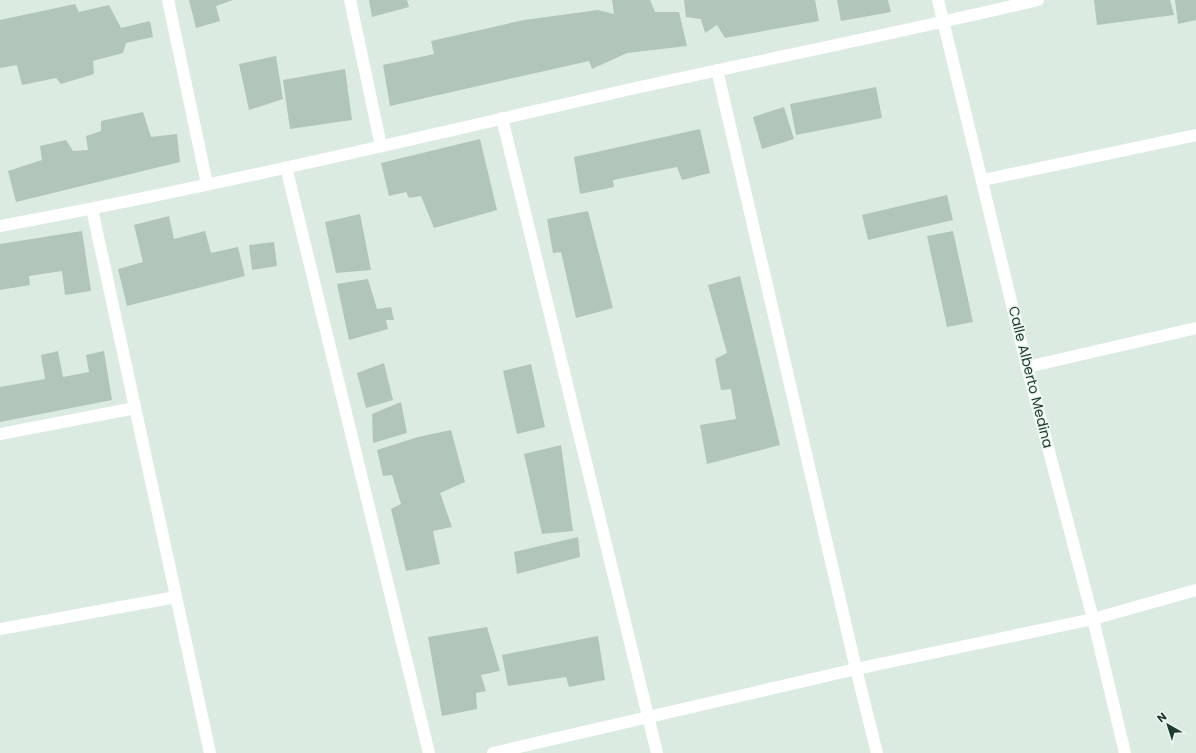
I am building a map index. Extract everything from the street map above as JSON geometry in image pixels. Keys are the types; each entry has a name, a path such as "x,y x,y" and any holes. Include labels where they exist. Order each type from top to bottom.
{"street":[{"path":"168,0 207,184"},
{"path":"350,0 381,146"},
{"name":"Calle Alberto Medina","path":"938,0 983,180 1027,367 1093,619 1125,753"},
{"path":"0,226 92,209 286,167 716,70 944,22 1038,0"},
{"path":"716,70 877,753"},
{"path":"502,118 657,753"},
{"path":"983,180 1196,135"},
{"path":"286,167 429,753"},
{"path":"92,209 210,753"},
{"path":"1027,367 1196,328"},
{"path":"0,434 135,408"},
{"path":"493,753 856,669 1093,619 1196,590"},
{"path":"0,629 176,597"}],"building":[{"path":"189,0 233,0 216,6 220,21 196,28"},
{"path":"369,0 407,0 409,7 372,17"},
{"path":"612,0 650,0 655,12 679,12 687,46 627,53 592,69 589,61 390,106 383,65 434,54 431,41 524,20 598,10 614,14"},
{"path":"684,0 815,0 819,21 725,38 717,25 705,33 701,19 686,17"},
{"path":"837,0 888,0 891,12 841,21"},
{"path":"1094,0 1170,0 1174,15 1097,25"},
{"path":"1175,0 1196,0 1196,20 1178,24"},
{"path":"75,4 79,12 109,5 121,28 150,21 153,37 126,43 123,53 93,61 94,74 61,84 56,78 22,85 17,65 0,68 0,20"},
{"path":"276,56 283,99 249,110 239,64"},
{"path":"345,69 352,120 290,129 283,80"},
{"path":"876,87 882,118 796,135 790,104"},
{"path":"784,107 794,139 762,149 753,117"},
{"path":"143,112 151,137 177,134 180,162 16,202 8,171 42,160 40,146 66,140 73,151 88,150 86,136 101,131 101,121"},
{"path":"700,129 710,173 682,180 677,167 613,180 614,187 580,194 574,157"},
{"path":"480,139 497,210 434,228 421,196 409,198 406,192 389,196 381,163"},
{"path":"947,195 953,220 868,240 862,215"},
{"path":"588,211 613,308 576,318 561,252 553,253 547,219"},
{"path":"360,214 371,270 336,273 325,222"},
{"path":"169,216 174,239 205,231 211,253 238,247 245,276 127,306 118,269 143,262 134,225"},
{"path":"82,231 91,291 65,295 62,271 29,276 30,285 0,290 0,244"},
{"path":"953,231 973,322 947,327 927,236"},
{"path":"274,242 277,266 252,270 249,245"},
{"path":"740,276 780,445 707,464 700,425 736,419 731,389 721,390 715,359 727,353 708,285"},
{"path":"368,279 377,309 391,307 394,320 386,320 388,329 349,340 337,284"},
{"path":"58,351 63,377 89,372 86,355 104,351 112,400 0,422 0,387 45,379 41,355"},
{"path":"384,363 393,400 366,408 357,373"},
{"path":"531,364 545,427 517,434 503,371"},
{"path":"401,402 407,433 373,443 372,414"},
{"path":"451,430 465,482 440,493 452,527 433,531 440,564 406,571 391,509 401,504 392,475 383,476 377,450 418,437"},
{"path":"561,445 573,531 542,534 524,454"},
{"path":"578,537 580,557 517,574 514,552"},
{"path":"487,627 500,671 481,675 486,691 476,693 477,709 442,716 428,637"},
{"path":"598,636 605,680 569,687 566,677 508,686 502,655"}]}
